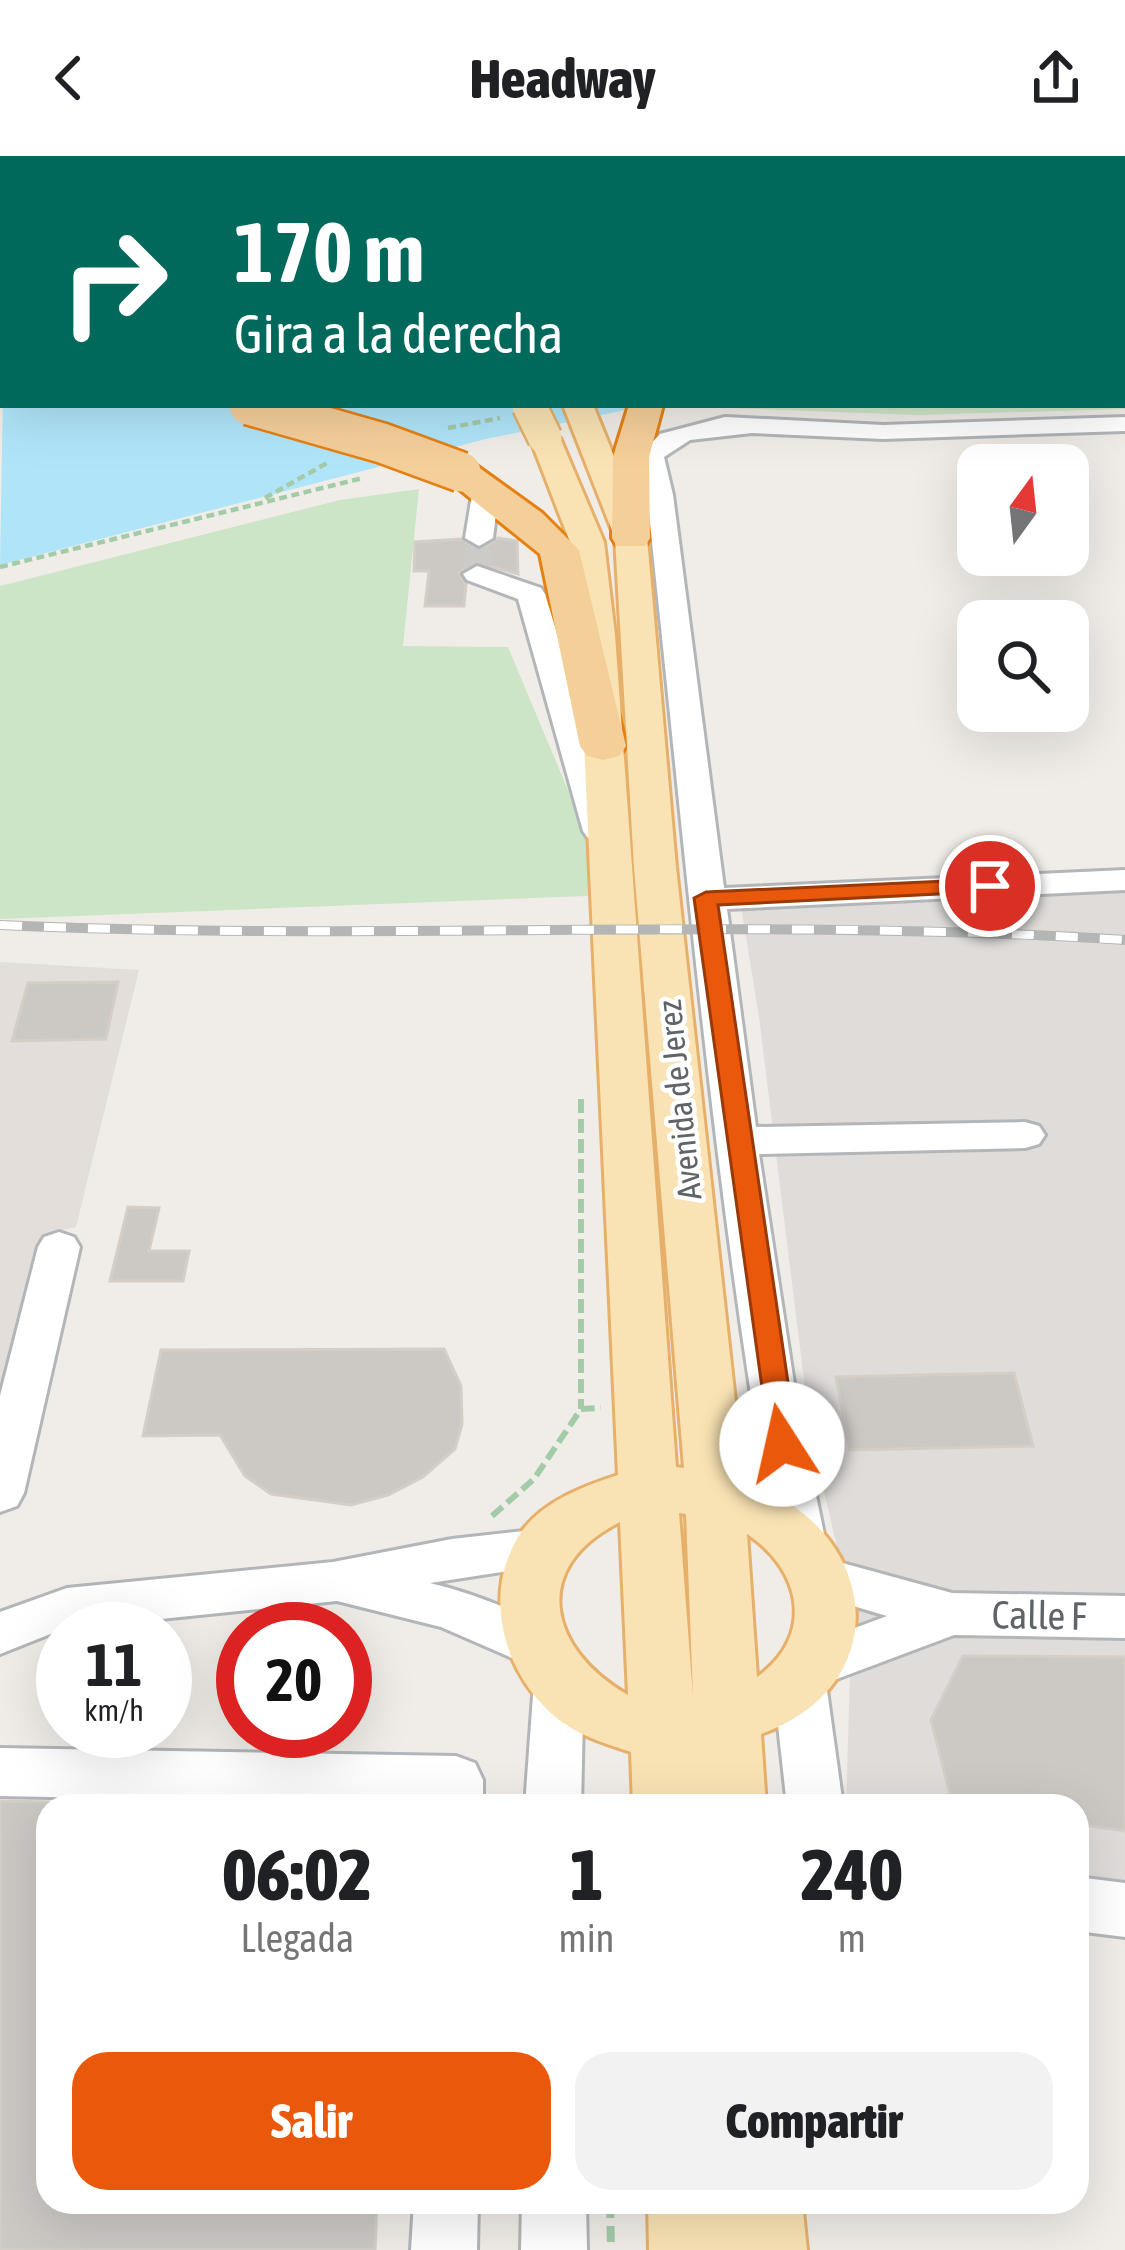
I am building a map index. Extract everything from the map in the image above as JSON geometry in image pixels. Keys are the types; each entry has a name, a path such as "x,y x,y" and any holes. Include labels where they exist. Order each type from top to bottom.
{"highway":[{"path":"260,408 382,443 473,481 559,550 603,746"},
{"path":"631,538 631,457 649,426"}],"main road":[{"name":"Avenida de Jerez","path":"531,408 587,542 647,1488 694,1723 727,1794"},
{"name":"Avenida de Jerez","path":"583,417 631,538 655,867 710,1405 715,1493 694,1723 671,1794"},
{"path":"647,1488 715,1493 812,1558 824,1624 805,1673 781,1700 694,1723 623,1722 577,1698 546,1661 526,1605 542,1549 568,1524 608,1501 647,1488"},
{"path":"688,2214 689,2250"},
{"path":"764,2214 767,2250"}],"street":[{"path":"749,426 700,430 649,426 652,415 749,426 883,432 1125,424"},
{"name":"Avenida de Jerez","path":"649,426 774,1403 812,1558"},
{"path":"473,481 479,538"},
{"path":"477,574 531,594 610,867"},
{"path":"706,898 1125,880"},
{"path":"737,1141 1025,1135"},
{"path":"0,1493 59,1247"},
{"path":"0,1633 67,1610 333,1582 452,1558 542,1549"},
{"name":"Calle F","path":"812,1558 952,1614 1125,1617"},
{"path":"333,1582 451,1609 546,1661 552,1794"},
{"name":"Calle F","path":"805,1673 952,1614"},
{"path":"805,1673 814,1794"},
{"path":"0,1772 456,1780 455,1794"},
{"path":"1089,1906 1125,1910"},
{"path":"444,2250 446,2214"},
{"path":"554,2214 554,2250"}],"path":[{"path":"0,567 356,478 378,479"},
{"path":"482,1521 503,1511 534,1479 581,1409 580,1089"},
{"path":"581,1409 604,1408"},
{"path":"610,2214 611,2250"}],"shaded area":[{"path":"1125,876 1125,1884 1089,1878 1089,1794 846,1794 852,1611 811,1436 759,1017 739,894"},
{"path":"0,962 139,970 76,1227 50,1233 42,1250 0,1421"}],"green space":[{"path":"729,408 1125,408 1125,409 918,415"},
{"path":"419,489 403,646 508,647 612,895 0,919 0,586 340,500"}],"water":[{"path":"3,408 635,408 486,439 0,565"}],"building":[{"path":"498,538 517,541 518,574 475,562 459,573 466,584 464,606 425,606 429,571 414,571 415,542 461,539 481,550"},
{"path":"118,982 106,1039 12,1041 28,983"},
{"path":"128,1207 159,1208 149,1251 189,1251 183,1281 110,1281"},
{"path":"444,1349 461,1386 462,1424 455,1449 423,1477 388,1495 351,1505 271,1494 245,1476 220,1435 143,1436 161,1350"},
{"path":"1014,1373 1033,1446 850,1450 836,1377"},
{"path":"963,1656 1125,1657 1125,1831 1089,1826 1089,1794 950,1794 931,1720"},
{"path":"0,1801 36,1802 36,2214 376,2214 375,2250 0,2250"}],"tunnel":[{"path":"477,574 479,538"}],"railway":[{"path":"0,925 281,931 844,930 1125,940"}],"route":[{"path":"782,1444 706,898 990,886"}]}
